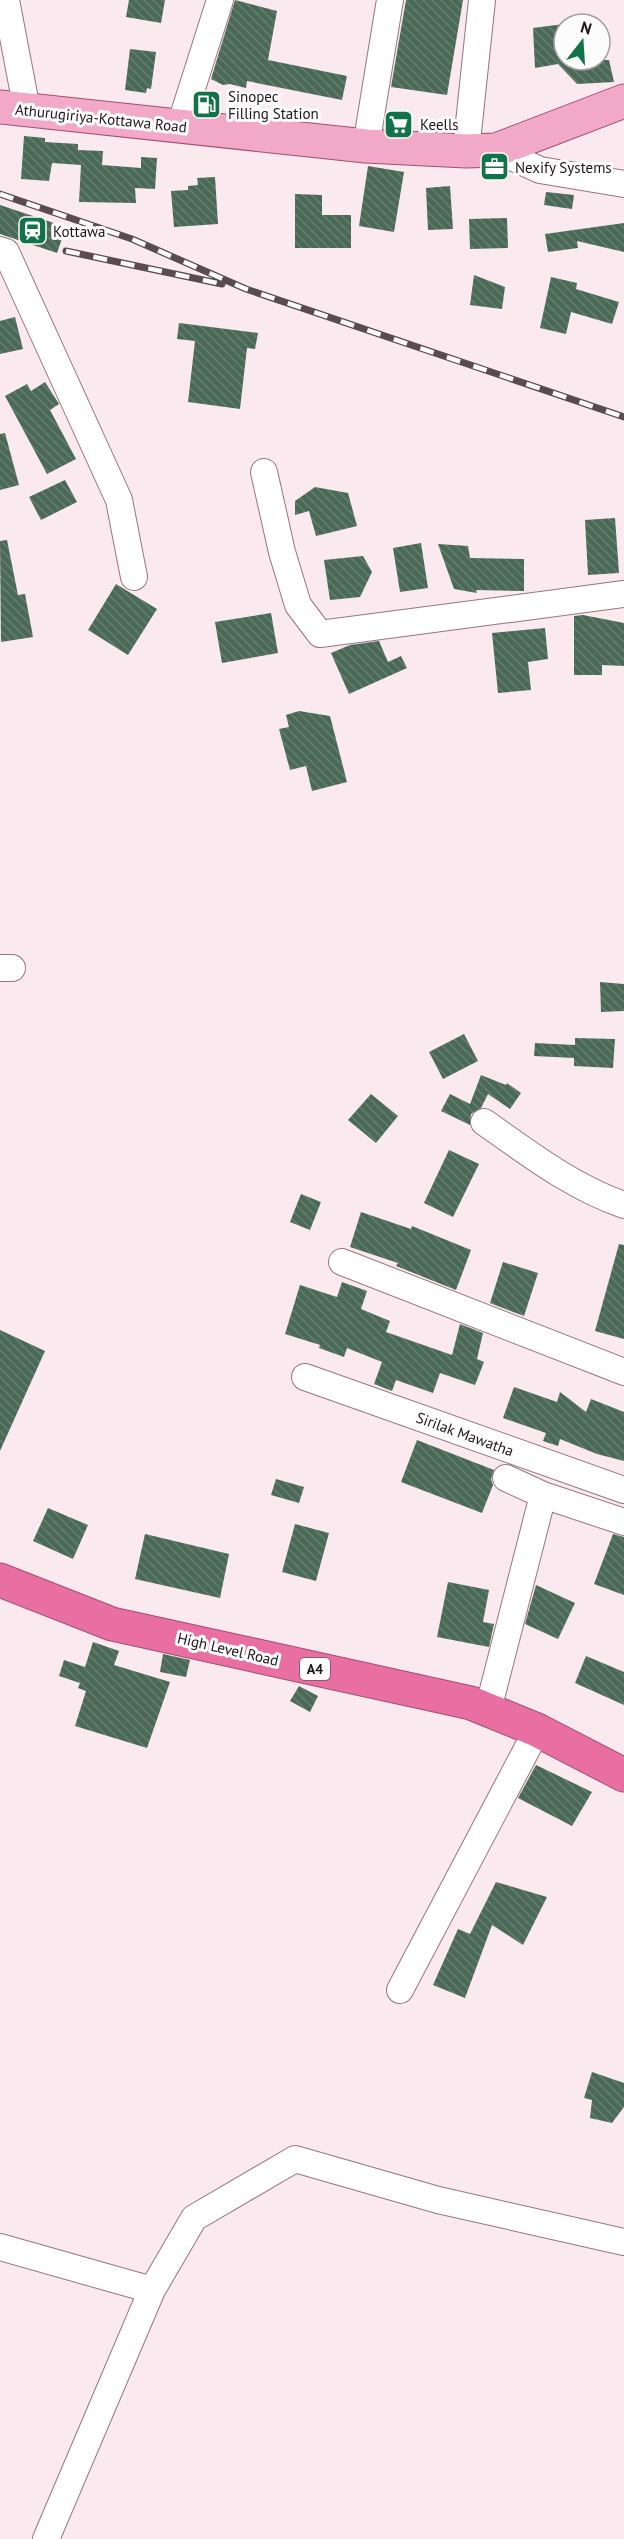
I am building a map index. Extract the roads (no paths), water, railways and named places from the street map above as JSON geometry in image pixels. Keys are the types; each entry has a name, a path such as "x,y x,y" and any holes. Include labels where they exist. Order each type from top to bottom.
{"highway":[{"name":"High Level Road","path":"0,1567 115,1617 490,1698 624,1763"},
{"name":"High Level Road","path":"0,1580 115,1617 471,1703 537,1730 624,1775"}],"main road":[{"name":"Athurugiriya-Kottawa Road","path":"14,108 366,146 481,151 624,101"}],"street":[{"path":"6,0 14,108"},
{"path":"180,126 220,0"},
{"path":"366,146 390,0"},
{"path":"482,0 481,151 540,170 624,184"},
{"path":"0,250 6,252 119,500 134,577"},
{"path":"264,472 282,552 298,605 320,634 624,594"},
{"path":"484,1122 559,1174 607,1199 624,1204"},
{"path":"342,1262 624,1372"},
{"name":"Sirilak Mawatha","path":"305,1377 624,1490"},
{"path":"506,1478 543,1495 624,1522"},
{"path":"490,1698 543,1495"},
{"path":"400,1990 537,1730"},
{"path":"46,2539 152,2290 194,2218 296,2159 438,2200 624,2242"},
{"path":"0,2247 152,2290"}],"railway":[{"path":"0,194 132,239 246,289 624,417"},
{"path":"66,251 222,284"}],"place":[{"name":"Sinopec Filling Station","path":"207,105"},
{"name":"Keells","path":"399,124"},
{"name":"Nexify Systems","path":"494,167"},
{"name":"Kottawa","path":"32,231"}]}
